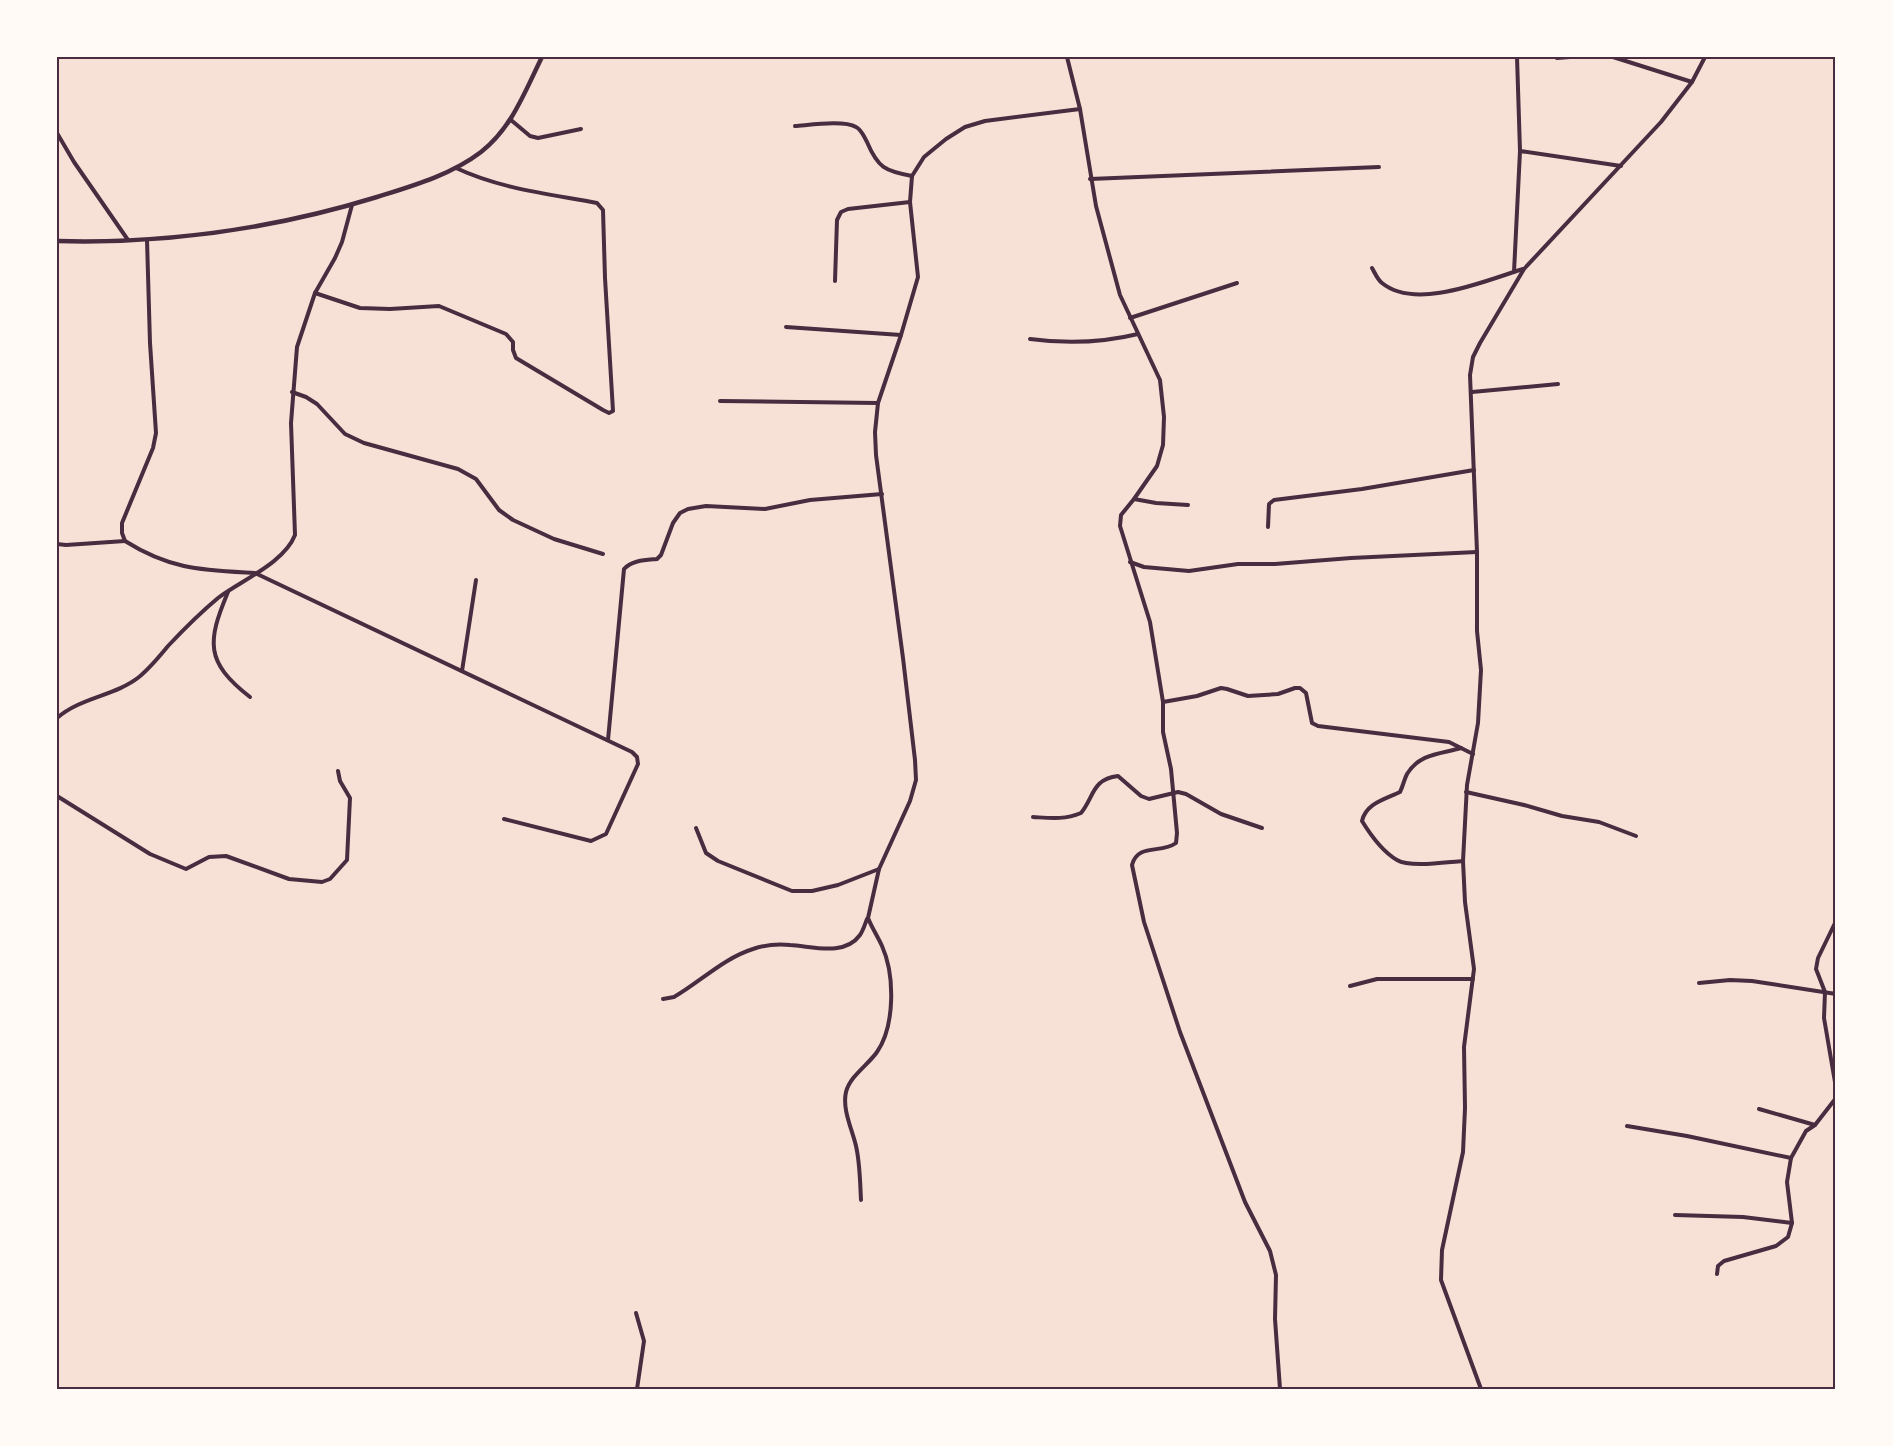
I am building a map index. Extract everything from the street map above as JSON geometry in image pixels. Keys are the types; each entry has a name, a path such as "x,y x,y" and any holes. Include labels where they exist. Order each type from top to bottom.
{"street":[{"path":"57,235 58,241 128,241 264,226 352,205 434,178 481,152 511,120 542,57"},
{"path":"1067,57 1080,109 1090,179 1120,295 1160,380 1164,417 1163,445 1157,465 1121,515 1120,526 1150,622 1163,702 1163,732 1174,794 1176,843 1171,847 1143,851 1134,856 1132,865 1144,922 1180,1032 1245,1202 1270,1251 1276,1275 1275,1319 1280,1389"},
{"path":"1514,272 1520,151 1517,57"},
{"path":"1557,58 1570,57"},
{"path":"1613,57 1692,82"},
{"path":"1481,1389 1441,1280 1442,1250 1462,1152 1465,1108 1464,1047 1474,969 1465,902 1463,861 1466,792 1478,723 1481,670 1477,631 1478,552 1470,375 1473,357 1524,268 1661,122 1692,82 1706,57"},
{"path":"663,999 674,997 731,960 753,949 771,945 821,949 840,948 851,944 860,936 868,918 879,869 910,801 916,780 875,432 878,403 918,277 910,202 912,176 924,157 945,139 965,127 985,121 1080,109"},
{"path":"511,120 530,136 538,138 581,129"},
{"path":"795,126 845,124 856,127 863,135 875,161 896,173 912,176"},
{"path":"57,133 128,241"},
{"path":"1520,151 1621,166"},
{"path":"1090,179 1379,166"},
{"path":"315,293 360,308 439,306 506,334 513,342 516,358 603,410 609,413 613,411 603,210 597,203 524,190 476,177 455,168"},
{"path":"835,281 837,220 841,212 848,209 910,202"},
{"path":"57,718 77,704 115,692 140,677 194,619 228,591 282,555 291,544 295,534 296,514 292,485 292,392 297,347 315,293 335,258 352,205"},
{"path":"125,541 122,523 153,448 156,433 149,324 147,240"},
{"path":"1372,268 1380,282 1392,290 1419,295 1444,292 1524,268"},
{"path":"1130,318 1237,283"},
{"path":"786,327 901,335"},
{"path":"1030,339 1065,343 1109,341 1138,334"},
{"path":"1472,392 1558,384"},
{"path":"292,392 317,404 345,434 364,443 458,469 476,479 499,510 513,520 554,539 603,554"},
{"path":"720,401 878,403"},
{"path":"1268,527 1267,509 1274,500 1362,489 1474,470"},
{"path":"608,740 624,569 628,564 657,559 661,555 673,523 680,513 706,506 765,509 810,500 882,494"},
{"path":"1134,499 1188,505"},
{"path":"57,544 125,541 170,563 191,568 255,573 608,740 637,757 638,764 606,834 591,841 504,819"},
{"path":"1130,562 1144,567 1188,571 1238,564 1275,564 1478,552"},
{"path":"462,671 476,579"},
{"path":"228,591 218,616 213,641 214,658 221,671 250,697"},
{"path":"1163,702 1197,696 1221,688 1248,696 1278,694 1300,688 1306,693 1312,723 1318,726 1433,739 1449,742 1473,754"},
{"path":"1462,748 1434,753 1424,758 1407,775 1400,792 1368,808 1362,820 1372,836 1396,860 1431,863 1463,861"},
{"path":"57,796 150,854 177,867 186,869 209,856 226,856 289,879 322,882 334,875 347,860 350,798 340,781 338,771"},
{"path":"1033,817 1058,819 1081,813 1091,793 1101,782 1109,777 1118,776 1141,796 1149,799 1178,792 1186,794 1221,814 1262,828"},
{"path":"1466,792 1562,816 1599,822 1636,836"},
{"path":"696,828 706,853 718,861 792,891 812,891 838,885 879,869"},
{"path":"861,1200 856,1147 846,1103 846,1091 876,1054 886,1038 889,1024 888,963 868,918"},
{"path":"1836,921 1818,958 1816,969 1825,992 1824,1018 1836,1088"},
{"path":"1350,986 1377,979 1473,979"},
{"path":"1699,983 1730,980 1752,981 1836,994"},
{"path":"1717,1274 1718,1266 1724,1260 1776,1246 1788,1237 1792,1223 1786,1182 1791,1158 1806,1131 1815,1125 1836,1098"},
{"path":"1759,1109 1815,1125"},
{"path":"1628,1126 1791,1158"},
{"path":"1675,1215 1743,1217 1792,1223"},
{"path":"636,1313 644,1341 637,1389"}]}
